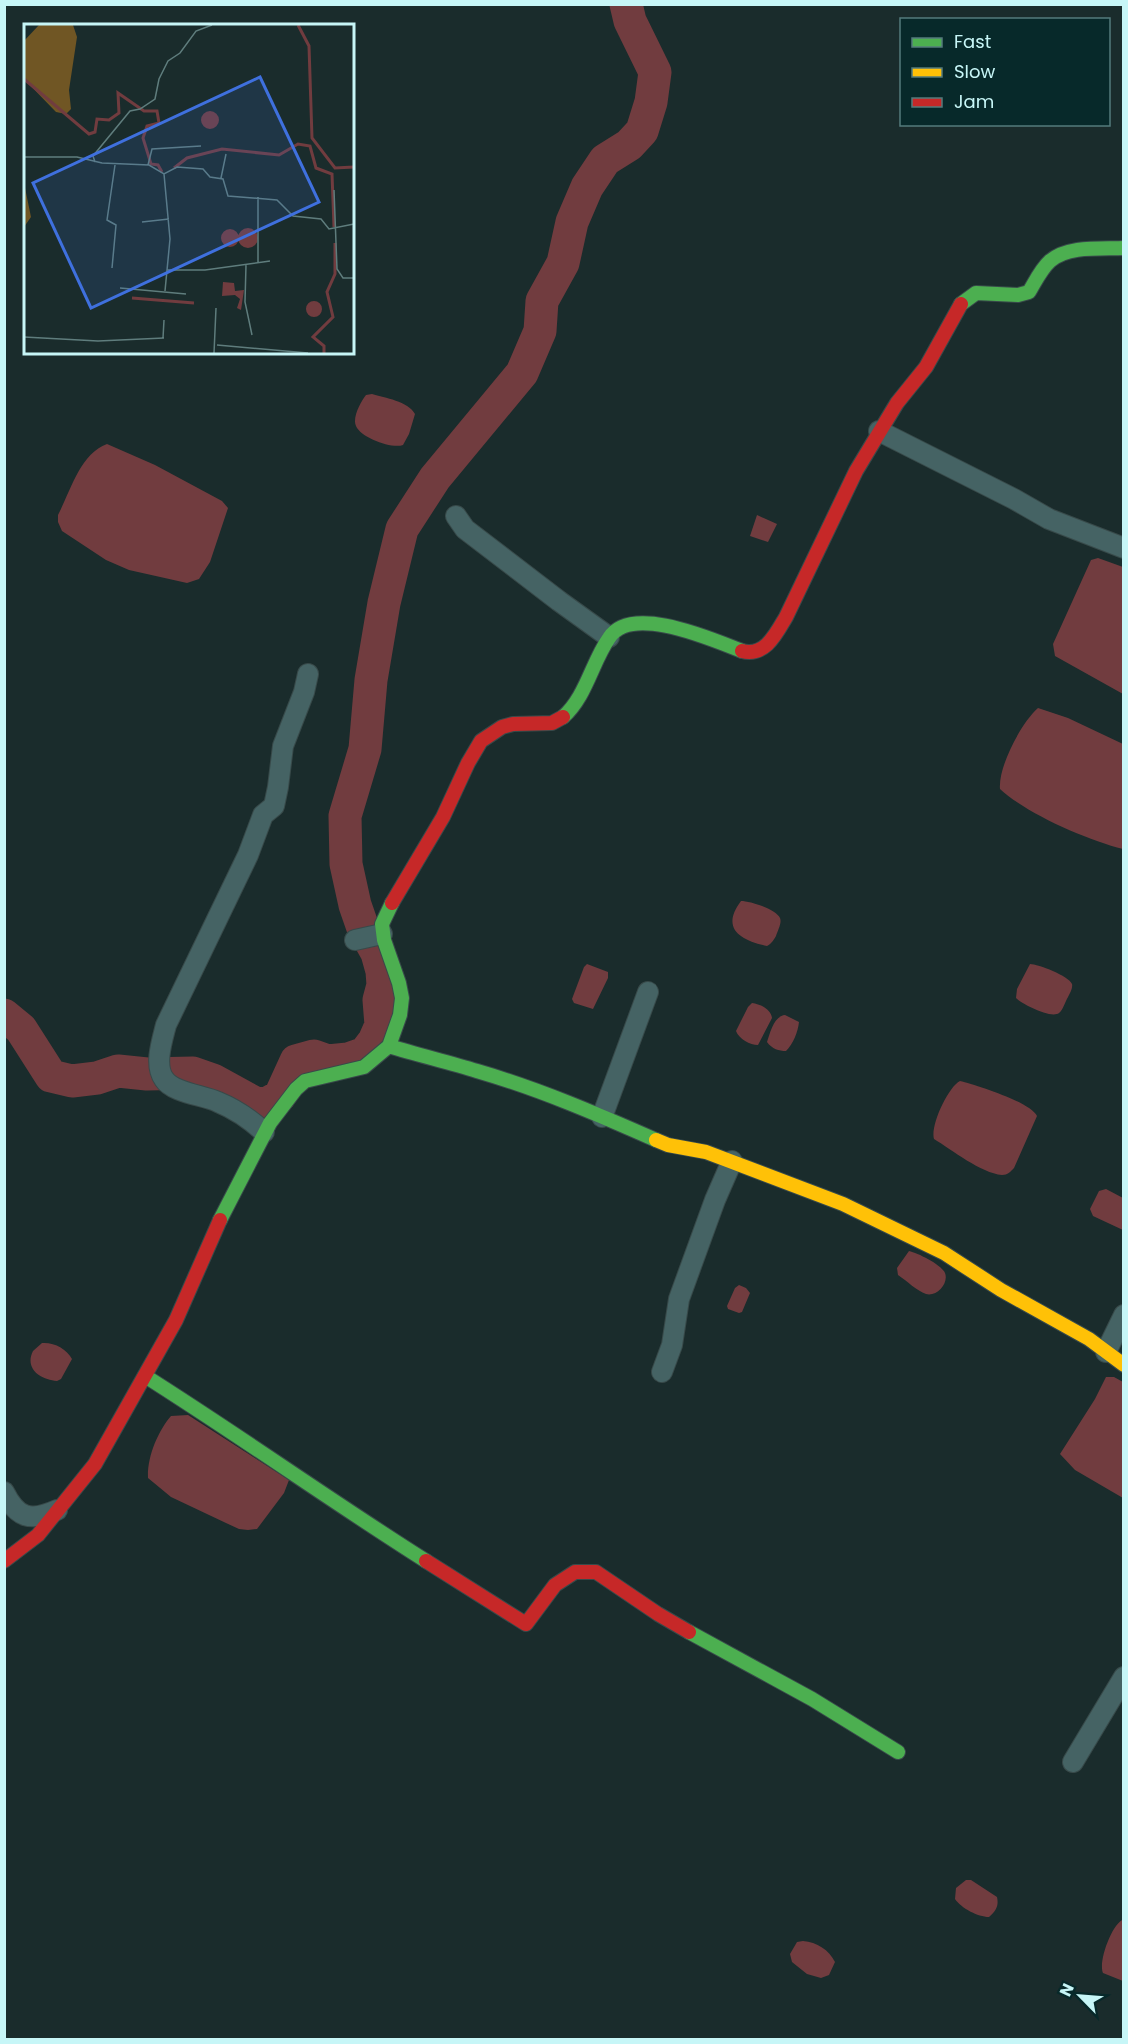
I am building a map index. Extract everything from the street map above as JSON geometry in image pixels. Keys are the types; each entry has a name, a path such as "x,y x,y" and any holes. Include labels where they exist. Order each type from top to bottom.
{"street":[{"path":"4,1562 38,1535 95,1464 176,1320 228,1202 264,1132 296,1089 305,1081 364,1067 389,1046 400,1015 402,998 399,983 380,935 384,915 442,817 481,741 502,727 513,724 552,723 565,716 594,669 609,637 626,626 647,623 692,630 746,652 758,652 764,649 774,638 786,617 856,471 908,388 926,367 956,312 970,296 985,292 1022,294 1029,292 1044,268 1057,256 1077,250 1124,248"},
{"path":"879,432 914,447 1014,498 1049,519 1124,548"},
{"path":"456,516 465,529 609,637"},
{"path":"264,1132 220,1102 170,1086 161,1072 160,1048 166,1025 248,855 263,815 274,806 283,746 304,692 308,674"},
{"path":"355,940 380,935"},
{"path":"602,1117 648,992"},
{"path":"389,1046 500,1079 576,1105 668,1145 706,1152 843,1204 944,1253 1002,1290 1089,1339 1124,1365"},
{"path":"662,1372 672,1346 679,1299 715,1200 732,1161"},
{"path":"1106,1352 1124,1315"},
{"path":"145,1376 339,1506 526,1624 555,1585 575,1572 596,1572 658,1614 812,1699 898,1752"},
{"path":"4,1492 11,1505 20,1514 31,1517 57,1510"},
{"path":"1073,1762 1124,1677"}],"shaded area":[{"path":"372,394 402,403 415,414 403,445 377,442 364,435 356,426 355,419 360,405 366,395"},
{"path":"107,444 155,465 222,501 228,508 210,562 199,579 187,583 129,570 106,560 62,531 58,515 77,474 90,456"},
{"path":"757,515 777,524 768,542 750,536"},
{"path":"1098,558 1123,567 1123,694 1055,656 1053,644 1091,560"},
{"path":"1038,708 1068,718 1123,744 1123,849 1092,839 1041,817 1000,789 1003,769 1012,746 1031,715"},
{"path":"741,901 768,909 780,918 776,936 767,946 742,937 736,932 733,919"},
{"path":"587,964 608,972 608,978 593,1009 574,1003 572,999"},
{"path":"1030,964 1053,971 1072,984 1059,1013 1043,1012 1016,998 1017,989"},
{"path":"752,1003 765,1008 770,1012 772,1018 758,1045 745,1041 736,1031"},
{"path":"785,1015 799,1022 791,1045 786,1051 781,1051 767,1042 775,1022"},
{"path":"960,1081 1014,1100 1037,1116 1014,1168 1007,1174 1002,1175 985,1170 934,1139 933,1133 941,1107 950,1091"},
{"path":"1106,1189 1123,1198 1123,1230 1093,1216 1090,1209 1099,1191"},
{"path":"909,1251 929,1260 943,1270 946,1277 944,1285 938,1291 926,1294 898,1275 897,1268"},
{"path":"739,1285 750,1293 742,1312 739,1313 728,1309 727,1306 735,1288"},
{"path":"42,1343 60,1347 72,1359 61,1379 57,1381 40,1376 32,1368 33,1351"},
{"path":"1106,1377 1114,1377 1123,1382 1123,1498 1075,1470 1060,1454 1095,1399"},
{"path":"188,1415 289,1480 284,1493 257,1529 239,1529 226,1523 171,1497 148,1478 151,1453 162,1429 171,1416"},
{"path":"966,1880 971,1880 997,1897 996,1908 989,1917 970,1911 955,1899 956,1888"},
{"path":"1124,1919 1123,1981 1103,1973 1102,1960 1111,1935 1119,1922"},
{"path":"803,1941 826,1950 835,1962 829,1975 821,1978 807,1974 792,1962 790,1954 797,1942"}],"waterway":[{"path":"4,1015 21,1029 51,1076 72,1081 97,1078 118,1071 147,1074 193,1073 213,1080 255,1103 266,1104 280,1096 296,1061 314,1056 328,1061 348,1059 365,1053 374,1041 381,1025 379,1000 383,985 382,971 377,953 363,928 355,905 346,864 345,816 365,749 371,680 384,603 402,529 435,478 522,373 540,331 542,301 563,263 572,222 587,187 605,160 629,145 642,131 651,102 655,72 630,21 626,4"}],"traffic: fast":[{"path":"961,304 976,293 1018,295 1029,292 1047,264 1066,252 1124,248"},
{"path":"563,717 578,700 603,647 620,628 635,624 673,627 742,651"},
{"path":"220,1220 270,1123 296,1089 305,1081 364,1067 389,1046 400,1015 402,998 384,940 382,924 392,903"},
{"path":"389,1046 523,1086 590,1111 656,1140"},
{"path":"145,1376 426,1561"},
{"path":"689,1632 812,1699 898,1752"}],"traffic: slow":[{"path":"656,1140 668,1145 706,1152 843,1204 944,1253 1001,1290 1089,1339 1124,1365"}],"traffic: jam":[{"path":"742,651 757,651 769,643 778,630 856,471 897,403 926,367 961,304"},
{"path":"392,903 443,817 481,741 502,727 513,724 552,723 563,717"},
{"path":"4,1561 38,1535 95,1464 176,1320 220,1220"},
{"path":"426,1561 526,1624 555,1585 575,1572 596,1572 689,1632"}]}
